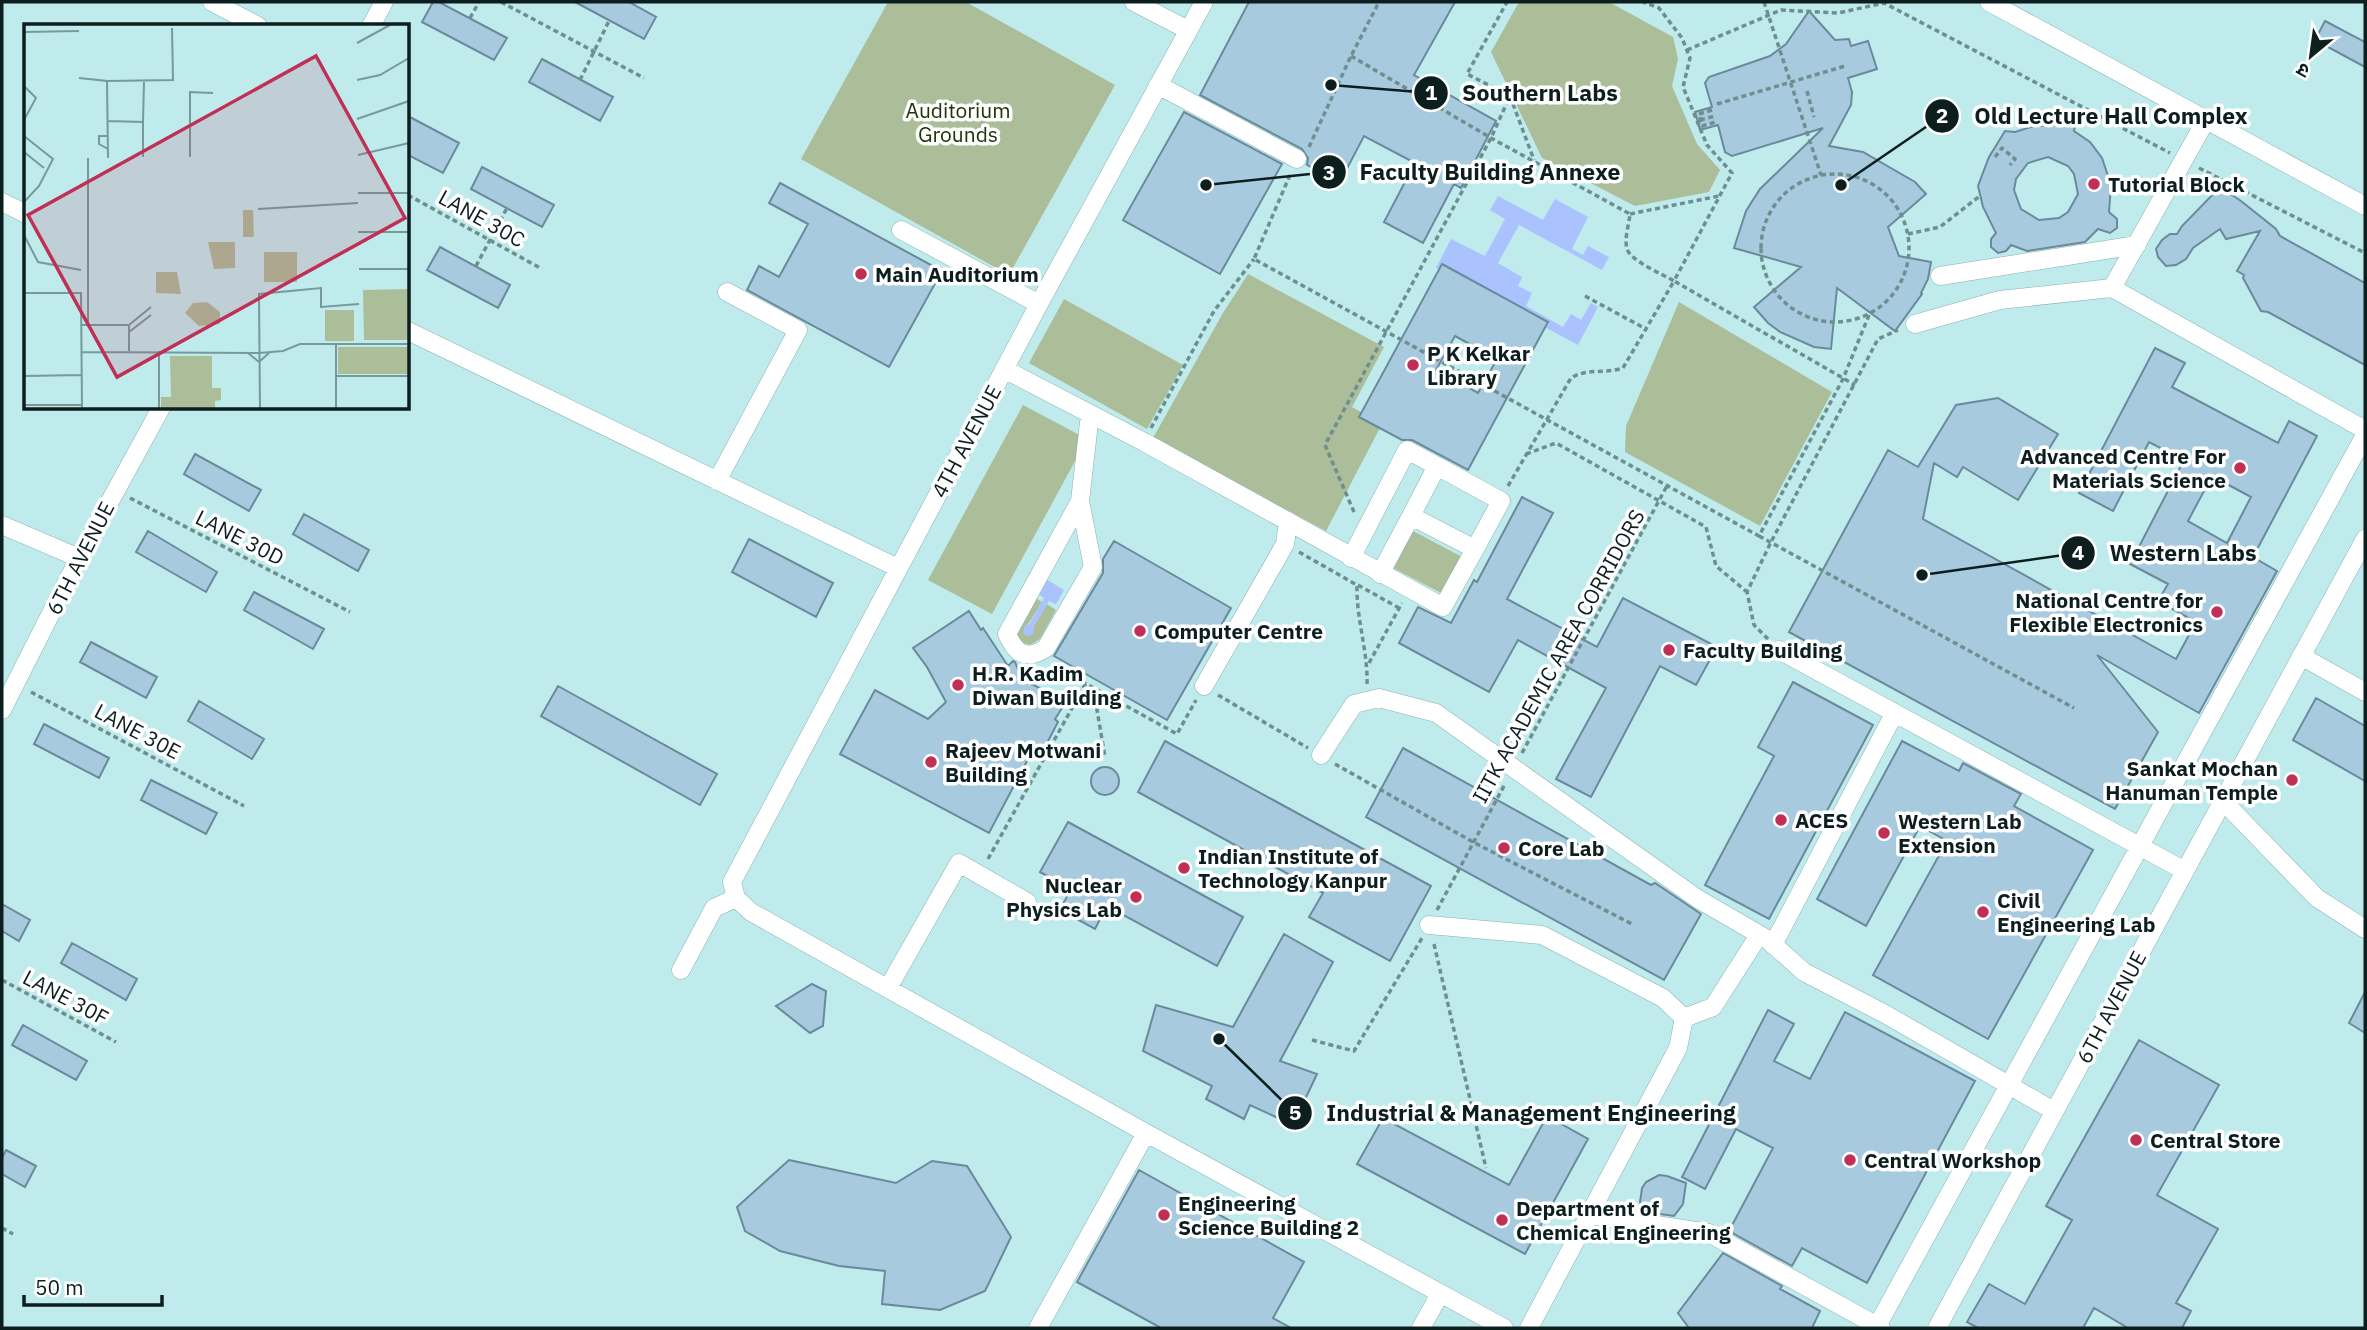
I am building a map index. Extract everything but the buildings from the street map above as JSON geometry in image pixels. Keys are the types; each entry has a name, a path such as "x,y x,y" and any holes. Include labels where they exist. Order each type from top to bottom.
{"street":[{"path":"212,2 254,24"},
{"path":"372,24 384,2"},
{"path":"1134,2 1188,30"},
{"name":"4TH AVENUE","path":"734,890 898,568 1204,2"},
{"path":"1989,2 2018,9 2206,120 2365,206"},
{"path":"1158,85 1297,159"},
{"path":"2112,288 2206,120"},
{"path":"2,202 24,213"},
{"path":"901,230 1039,304"},
{"path":"1940,276 2137,245"},
{"path":"1915,324 2000,300 2112,288 2365,430"},
{"path":"717,481 798,330 727,292"},
{"path":"410,332 898,568"},
{"path":"1004,369 1144,442 1351,558 1443,607 1501,501 1407,450 1351,558"},
{"name":"6TH AVENUE","path":"2,710 79,558 160,410"},
{"path":"1080,501 1007,634 1013,648 1026,655 1035,655 1046,648 1093,567 1080,501 1090,414"},
{"path":"1590,1214 1709,1233 1878,1327 2365,435"},
{"path":"1380,574 1437,466"},
{"path":"1411,516 1475,549"},
{"path":"1204,686 1284,544 1288,521"},
{"path":"2,525 79,558"},
{"name":"6TH AVENUE","path":"1937,1328 2365,539"},
{"path":"1779,650 2185,871"},
{"path":"2301,656 2365,692"},
{"path":"1321,755 1354,704 1379,698 1436,713 1698,899 1766,940 1804,972 1885,1014 2054,1111"},
{"path":"1684,1018 1713,1007 1766,940 1894,714"},
{"path":"2223,801 2317,898 2365,929"},
{"path":"888,988 959,863 1027,902"},
{"path":"681,970 714,908 734,890 751,912 1146,1133 1504,1328"},
{"path":"1430,925 1542,935 1663,998 1684,1018"},
{"path":"1529,1328 1678,1048 1684,1018"},
{"path":"1038,1328 1146,1133"},
{"path":"1421,1328 1440,1294"}],"path":[{"path":"470,18 479,2"},
{"path":"501,2 644,78"},
{"path":"1144,442 1214,311 1254,258 1297,159 1302,162 1351,56 1380,2"},
{"path":"1507,2 1467,75 1510,96 1535,162"},
{"path":"1501,501 1571,378 1579,373 1612,372 1622,368 1674,281 1732,173 1707,145 1683,87 1690,58 1682,38 1659,8 1643,2"},
{"path":"1764,2 1821,175"},
{"path":"1687,50 1781,10 1838,13 1884,3 2365,253"},
{"path":"580,80 609,21"},
{"path":"1351,56 1491,138 1630,214 1719,196"},
{"path":"1717,104 1845,66"},
{"path":"1807,91 1814,117"},
{"path":"1363,534 1325,445 1491,138 1510,96"},
{"path":"1712,110 1699,114 1700,120 1702,126 1716,122"},
{"path":"1700,120 1715,116"},
{"path":"1995,157 2002,148 2015,159 2010,165"},
{"path":"1844,174 1867,181 1876,187 1886,194 1900,212 1908,234 1910,253 1902,281 1885,304 1869,315 1845,323 1819,321 1796,312 1776,295 1764,272 1760,247 1765,222 1777,200 1797,184 1821,175 1844,174"},
{"path":"1908,234 1940,228 1981,195"},
{"name":"LANE 30C","path":"410,196 542,269"},
{"path":"476,266 507,208"},
{"path":"1630,214 1627,249 1633,257 1854,385"},
{"path":"1254,258 2074,708"},
{"path":"1585,296 1646,329"},
{"path":"1759,536 1843,379 1869,315"},
{"path":"1779,650 1754,625 1747,592 1878,339 1915,324"},
{"path":"1526,454 1556,443 1706,527 1716,566 1747,592"},
{"name":"IITK ACADEMIC AREA CORRIDORS","path":"1312,1040 1354,1051 1430,925 1668,484"},
{"name":"LANE 30D","path":"115,490 350,612"},
{"path":"1284,544 1399,608"},
{"path":"1357,585 1357,609 1368,665 1367,701"},
{"path":"1368,665 1410,590"},
{"path":"1035,655 1177,734 1204,686 1473,842 1632,924"},
{"path":"979,875 1086,683"},
{"name":"LANE 30E","path":"17,684 244,806"},
{"path":"1103,693 1096,704 1105,757"},
{"path":"1430,925 1486,1168"},
{"name":"LANE 30F","path":"2,980 116,1042"},
{"path":"2,1228 13,1234"}],"green space":[{"name":"Auditorium Grounds","path":"888,2 966,2 1115,85 1009,275 801,159"},
{"path":"1519,2 1609,2 1673,37 1678,59 1672,86 1697,144 1720,170 1709,192 1635,206 1542,158 1491,52"},
{"path":"1248,274 1384,347 1352,407 1382,424 1326,531 1153,438"},
{"path":"1064,299 1183,365 1147,429 1029,363"},
{"path":"1679,302 1832,392 1760,526 1625,452 1626,426"},
{"path":"1023,405 1087,439 992,614 928,580"},
{"path":"1413,531 1466,559 1447,596 1393,568"},
{"path":"1034,597 1042,602 1026,625 1034,626 1047,604 1056,610 1040,639 1030,645 1023,643 1016,634"}],"water":[{"path":"1498,196 1543,220 1555,199 1588,217 1572,249 1583,255 1588,246 1609,257 1602,270 1519,225 1498,263 1522,277 1518,286 1532,293 1526,306 1563,327 1571,314 1581,320 1591,303 1598,307 1578,345 1436,268 1451,239 1485,256 1505,219 1490,210"},
{"path":"1046,579 1064,590 1056,604 1049,601 1034,626 1033,635 1027,636 1023,633 1024,627 1030,623 1044,598 1038,594"}],"place":[{"name":"Southern Labs","path":"1331,85"},
{"name":"Tutorial Block","path":"2094,184"},
{"name":"Faculty Building Annexe","path":"1206,185"},
{"name":"Old Lecture Hall Complex","path":"1841,185"},
{"name":"Main Auditorium","path":"861,274"},
{"name":"P K Kelkar Library","path":"1413,365"},
{"name":"Advanced Centre For Materials Science","path":"2240,468"},
{"name":"Western Labs","path":"1922,575"},
{"name":"National Centre for Flexible Electronics","path":"2217,612"},
{"name":"Computer Centre","path":"1140,631"},
{"name":"Faculty Building","path":"1669,650"},
{"name":"H.R. Kadim Diwan Building","path":"958,685"},
{"name":"Rajeev Motwani Building","path":"931,762"},
{"name":"Sankat Mochan Hanuman Temple","path":"2292,780"},
{"name":"ACES","path":"1781,820"},
{"name":"Western Lab Extension","path":"1884,833"},
{"name":"Core Lab","path":"1504,848"},
{"name":"Indian Institute of Technology Kanpur","path":"1184,868"},
{"name":"Nuclear Physics Lab","path":"1136,897"},
{"name":"Civil Engineering Lab","path":"1983,912"},
{"name":"Industrial & Management Engineering","path":"1219,1039"},
{"name":"Central Store","path":"2136,1140"},
{"name":"Central Workshop","path":"1850,1160"},
{"name":"Engineering Science Building 2","path":"1164,1215"},
{"name":"Department of Chemical Engineering","path":"1502,1220"}]}
